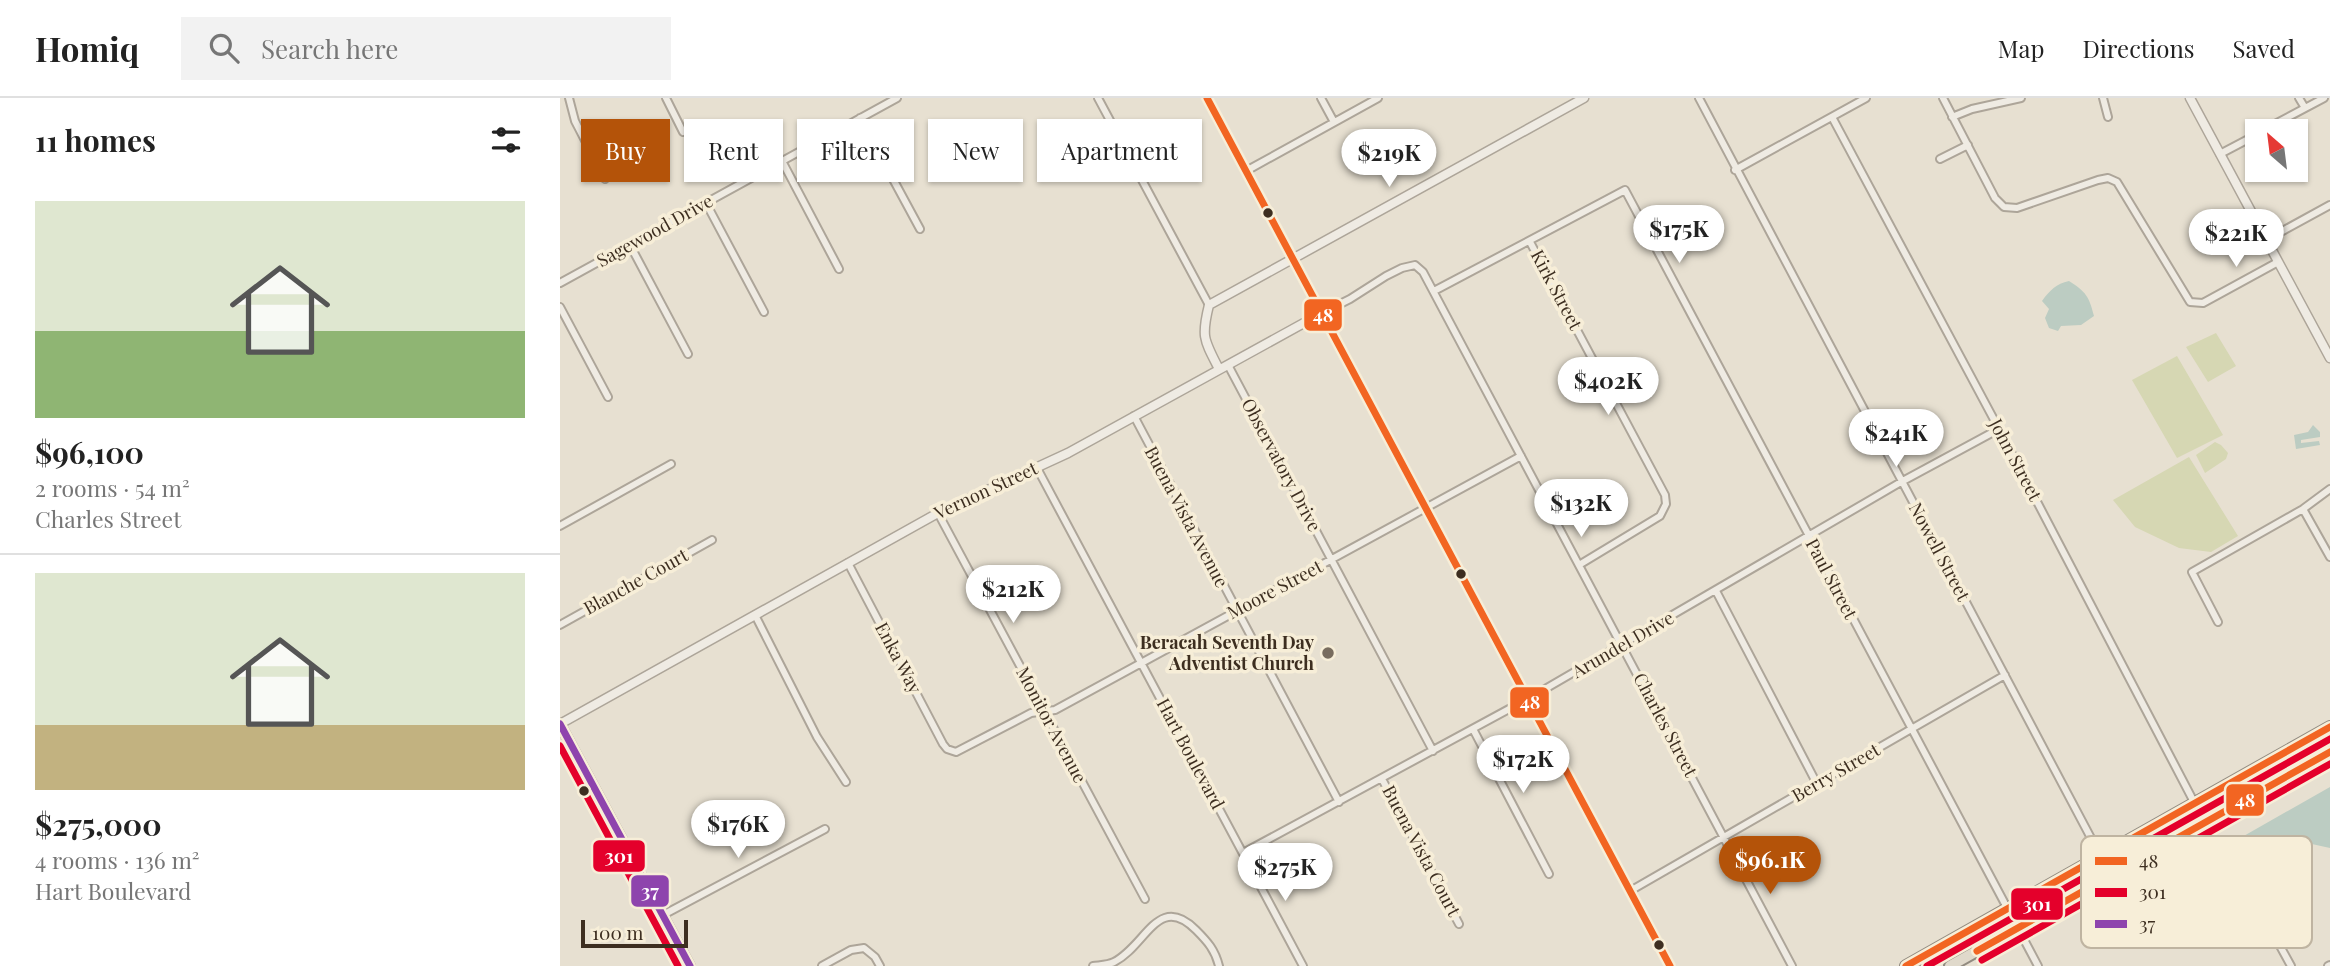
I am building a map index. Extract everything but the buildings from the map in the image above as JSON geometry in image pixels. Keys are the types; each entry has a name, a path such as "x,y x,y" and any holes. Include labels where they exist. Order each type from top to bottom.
{"highway":[{"path":"2138,836 2330,727"},
{"path":"2181,836 2330,752"},
{"path":"2206,822 2210,808 2248,774"},
{"path":"2169,836 2194,813 2195,804"},
{"path":"1906,966 2081,868"},
{"path":"1950,966 2081,893"}],"main road":[{"path":"560,724 690,966"}],"street":[{"path":"569,98 581,133"},
{"path":"666,98 683,132"},
{"name":"Sagewood Drive","path":"783,160 898,98"},
{"path":"1098,98 1209,305 1204,339 1219,369"},
{"path":"1207,98 1670,966"},
{"path":"1321,98 1334,122"},
{"path":"1246,171 1378,98"},
{"path":"1209,305 1584,98"},
{"name":"Nowell Street","path":"1699,98 2090,836"},
{"path":"1735,170 1866,98"},
{"path":"1943,98 1995,198 2004,207 2017,208 2098,180 2108,178 2117,182 2185,297 2194,303 2206,301 2278,261"},
{"path":"1952,117 1972,109 2021,98"},
{"path":"2103,98 2108,117"},
{"path":"2190,98 2330,358"},
{"path":"2299,98 2305,108"},
{"path":"2284,119 2324,98"},
{"name":"John Street","path":"1832,117 2195,804"},
{"path":"860,118 920,229"},
{"path":"2220,154 2245,140"},
{"path":"1940,159 1968,145"},
{"path":"783,163 839,269"},
{"name":"Sagewood Drive","path":"560,283 744,182"},
{"name":"Paul Street","path":"1530,242 1625,190 2038,966"},
{"path":"706,203 764,312"},
{"path":"2266,240 2330,205"},
{"path":"1434,291 1530,242"},
{"name":"Kirk Street","path":"1530,242 1665,495 1666,504 1660,516 1579,565"},
{"path":"630,244 688,354"},
{"name":"Charles Street","path":"1415,265 1423,272 1434,291 1792,966"},
{"name":"Vernon Street","path":"560,724 938,513 992,486 1037,468 1350,299 1402,268 1415,265"},
{"path":"560,307 608,397"},
{"name":"Observatory Drive","path":"1227,365 1433,751"},
{"name":"Buena Vista Avenue","path":"1134,416 1339,802"},
{"name":"Arundel Drive","path":"1242,853 1528,699 1901,482 1999,429"},
{"name":"Moore Street","path":"951,752 962,750 1031,713 1055,710 1521,456"},
{"path":"560,526 671,464"},
{"name":"Hart Boulevard","path":"1037,468 1303,966"},
{"path":"2218,622 2192,572 2303,509 2330,489"},
{"path":"2303,509 2330,557"},
{"name":"Monitor Avenue","path":"938,513 1144,899"},
{"name":"Blanche Court","path":"560,625 712,540"},
{"name":"Enka Way","path":"848,563 943,744 951,752"},
{"path":"1716,591 1817,784"},
{"path":"755,615 817,737 846,782"},
{"name":"Berry Street","path":"1630,891 2005,675"},
{"path":"1473,729 1549,874"},
{"name":"Buena Vista Court","path":"1382,779 1459,924"},
{"path":"663,915 825,829"},
{"path":"1093,966 1113,963 1160,920 1177,916 1187,921 1213,946 1219,966"},
{"path":"822,966 851,950 864,948 875,957 880,966"},
{"path":"2281,948 2291,966"}],"green space":[{"path":"2216,333 2236,366 2208,382 2186,347"},
{"path":"2177,356 2223,435 2177,458 2132,380"},
{"path":"2215,442 2228,453 2226,459 2205,473 2196,455"},
{"path":"2189,457 2238,536 2211,552 2179,548 2135,527 2113,500"}],"shaded area":[{"path":"2069,281 2086,295 2094,316 2081,325 2061,326 2058,331 2049,328 2045,318 2049,309 2042,301 2054,288"},
{"path":"2313,425 2320,432 2320,437 2301,440 2301,443 2319,441 2320,445 2296,449 2294,435 2308,432"},
{"path":"2330,787 2330,848 2312,844 2312,836 2244,836"}],"transit line":[{"name":"48","path":"1207,98 1670,966"},
{"name":"37","path":"560,724 690,966"},
{"name":"48","path":"2137,836 2330,727"},
{"name":"301","path":"2158,836 2330,739"},
{"name":"301","path":"560,746 678,966"},
{"name":"48","path":"2181,836 2330,752"},
{"name":"301","path":"2202,836 2330,764"},
{"name":"48","path":"1906,966 2081,867"},
{"name":"301","path":"1927,966 2081,879"},
{"name":"48","path":"1977,951 2081,892"},
{"name":"301","path":"1982,960 2081,904"}],"place":[{"name":"Beracah Seventh Day Adventist Church","path":"1328,653"}]}
